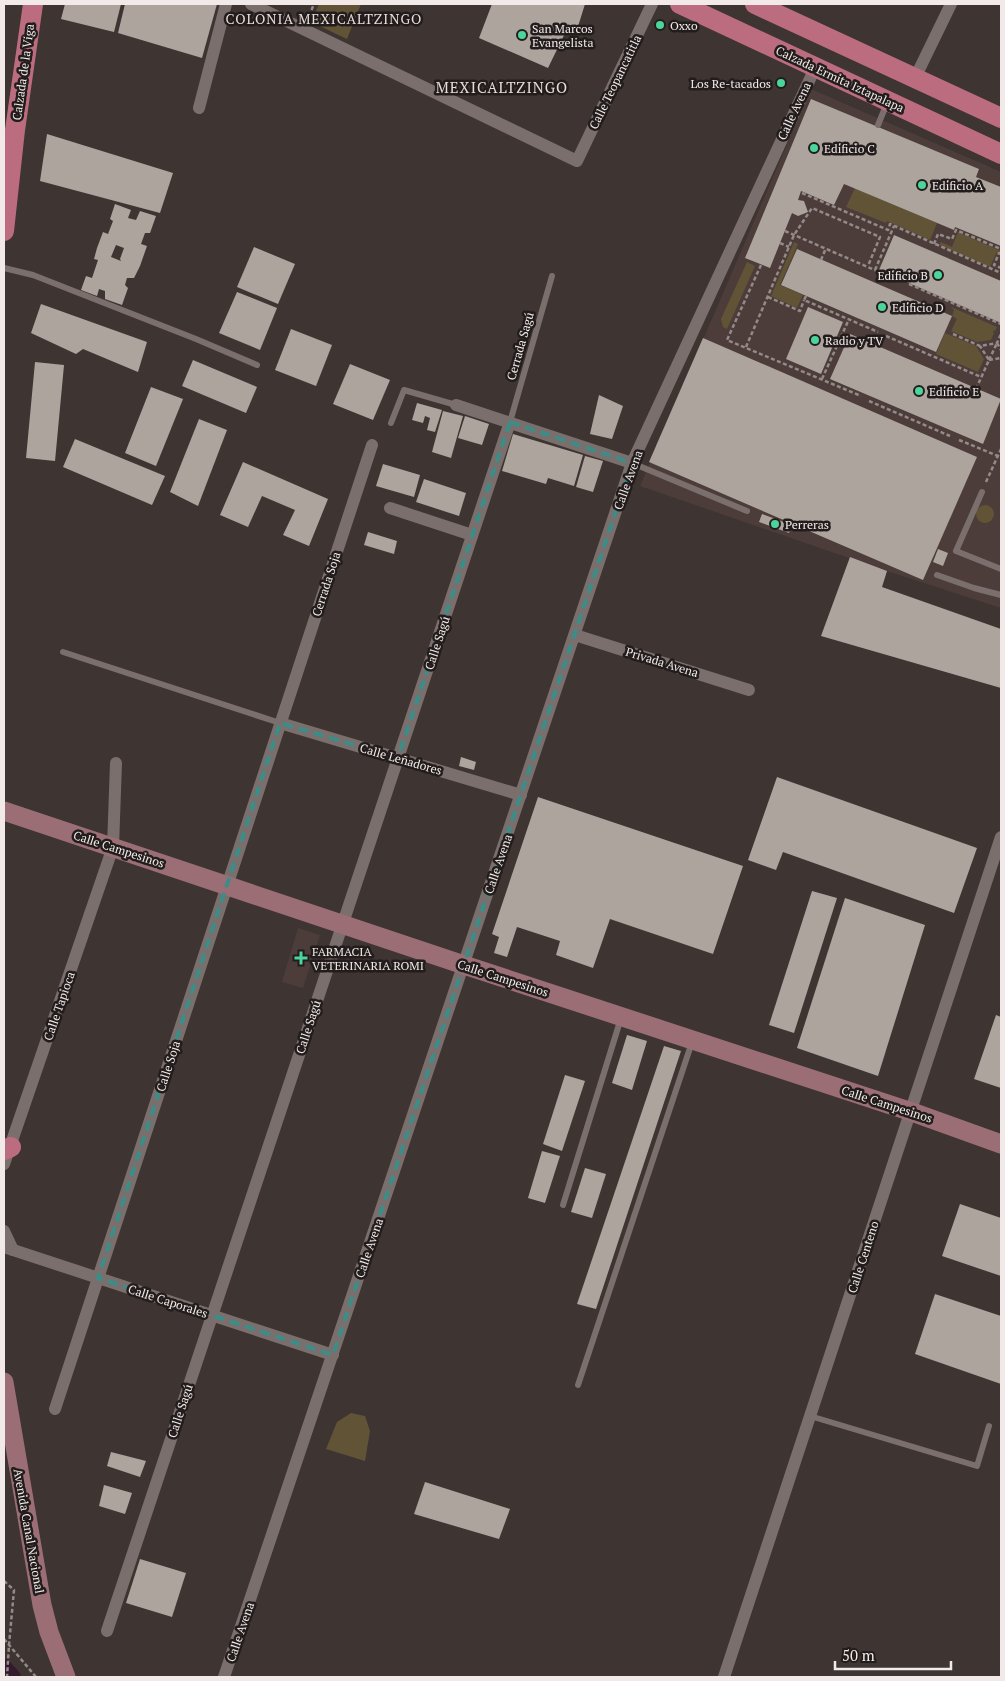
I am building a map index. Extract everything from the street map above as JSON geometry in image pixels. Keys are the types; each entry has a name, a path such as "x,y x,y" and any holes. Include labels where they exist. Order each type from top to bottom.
{"main road":[{"name":"Calzada de la Viga","path":"4,231 10,129 33,4"},
{"name":"Calzada Ermita Iztapalapa","path":"680,4 1001,154"},
{"path":"755,4 1001,118"}],"street":[{"path":"199,108 226,4"},
{"name":"Calle Teopancatitla","path":"251,4 577,161 652,4"},
{"path":"915,78 951,4"},
{"name":"Calle Avena","path":"224,1677 632,463 815,68"},
{"path":"456,405 632,463"},
{"name":"Calle Sagú","path":"107,1631 510,422"},
{"name":"Cerrada Soja","path":"280,723 372,445"},
{"path":"390,508 472,535"},
{"name":"Privada Avena","path":"575,635 749,690"},
{"name":"Calle Leñadores","path":"280,723 521,794"},
{"name":"Calle Soja","path":"55,1409 280,723"},
{"name":"Calle Tapioca","path":"6,1154 113,847 116,762"},
{"name":"Calle Campesinos","path":"4,811 342,925 912,1112 1001,1144"},
{"name":"Calle Centeno","path":"724,1677 912,1112 1001,837"},
{"path":"4,1231 8,1248"},
{"name":"Calle Caporales","path":"8,1248 333,1355"},
{"name":"Avenida Canal Nacional","path":"4,1382 42,1605 49,1632 66,1677"}],"lane":[{"path":"878,125 888,102"},
{"path":"4,268 33,275 258,365"},
{"name":"Cerrada Sagú","path":"510,422 552,276"},
{"path":"391,423 404,390 456,405"},
{"path":"632,463 747,510"},
{"path":"982,492 956,551 1001,569"},
{"path":"937,575 1001,595"},
{"path":"63,652 280,723"},
{"path":"563,1205 621,1017"},
{"path":"578,1385 692,1040"},
{"path":"810,1416 977,1466 989,1426"}],"path":[{"path":"802,194 888,230 890,224 1001,273"},
{"path":"746,347 794,235 812,208 880,237 868,266"},
{"path":"875,270 894,226"},
{"path":"934,244 938,234 952,239 956,230 1001,249"},
{"path":"785,231 900,280"},
{"path":"780,243 789,247"},
{"path":"821,260 826,248"},
{"path":"1001,254 999,253 994,265 1001,268"},
{"path":"761,265 727,340 860,396"},
{"path":"909,284 1001,324"},
{"path":"768,297 800,311 806,296"},
{"path":"804,300 878,332"},
{"path":"822,379 848,319"},
{"path":"953,334 980,346 989,360"},
{"path":"976,389 1001,334"},
{"path":"886,336 982,377"},
{"path":"980,346 997,343"},
{"path":"997,343 1001,350"},
{"path":"989,360 1001,358"},
{"path":"869,401 950,436"},
{"path":"958,440 998,456"},
{"path":"982,492 1001,449"},
{"path":"4,1581 14,1590 8,1645 7,1677"},
{"path":"4,1639 36,1677"}],"highlighted area":[{"path":"510,422 632,463 333,1355 98,1278 280,723 398,758"}],"shaded area":[{"path":"319,4 361,4 347,39 311,22"},
{"path":"811,89 1001,172 1001,608 640,486"},
{"path":"855,188 937,223 930,240 887,221 886,223 846,207"},
{"path":"958,232 1001,251 1001,254 997,252 990,267 939,245 941,242 952,247"},
{"path":"794,242 798,244 780,285 803,295 797,308 771,296"},
{"path":"747,262 755,266 727,329 723,327 721,319"},
{"path":"951,307 997,327 993,332 991,340 977,342 951,331 957,319 952,316 954,310"},
{"path":"945,333 976,346 984,359 978,372 936,354"},
{"path":"985,505 991,508 994,514 991,520 985,523 979,520 976,514 979,508"},
{"name":"FARMACIA VETERINARIA ROMI","path":"298,928 320,935 303,988 282,982"},
{"path":"351,1413 365,1416 370,1431 365,1461 326,1449 337,1422"}],"building":[{"path":"65,4 121,4 114,32 61,19"},
{"path":"125,4 217,4 202,58 118,33"},
{"name":"San Marcos Evangelista","path":"492,4 585,4 576,33 567,29 548,68 479,38"},
{"path":"811,99 979,169 976,177 1001,187 1001,246 955,227 954,230 844,184 834,205 801,191 798,200 804,201 808,212 798,216 792,213 770,268 745,258"},
{"path":"47,134 173,173 160,213 40,181"},
{"path":"115,204 131,210 128,218 136,220 140,211 156,216 150,233 145,233 141,244 147,246 140,266 134,278 127,278 125,285 128,288 122,305 105,299 105,291 99,289 97,296 81,290 86,276 92,278 98,260 94,259 97,248 103,232 108,234 113,221 110,219","holes":["116,245 124,248 121,261 111,257"]},
{"name":"Edificio B","path":"894,235 1001,281 1001,323 879,270"},
{"path":"254,247 295,264 278,304 237,287"},
{"name":"Edificio D","path":"797,249 952,316 936,352 781,285"},
{"path":"237,292 277,308 260,350 219,333"},
{"path":"41,304 147,342 138,372 83,349 76,354 31,333"},
{"name":"Radio y TV","path":"808,307 843,322 821,374 786,359"},
{"path":"291,329 332,345 316,386 275,370"},
{"name":"Edificio E","path":"850,334 1001,399 983,444 830,379"},
{"path":"703,338 977,457 923,580 649,462"},
{"path":"193,360 257,387 246,413 182,386"},
{"path":"35,362 64,365 55,461 26,458"},
{"path":"350,364 390,380 373,420 333,404"},
{"path":"151,387 183,399 156,466 125,453"},
{"path":"599,395 623,406 612,439 590,434"},
{"path":"417,403 442,410 435,432 427,430 430,418 425,416 423,423 412,420"},
{"path":"443,411 463,416 451,458 432,452"},
{"path":"465,416 489,424 482,445 458,438"},
{"path":"199,419 227,430 198,506 170,492"},
{"path":"513,434 583,455 574,486 548,478 546,484 502,471"},
{"path":"75,439 165,476 152,505 63,467"},
{"path":"585,456 603,461 593,492 576,487"},
{"path":"243,462 328,499 309,546 283,535 295,510 262,496 248,527 220,515"},
{"path":"383,464 420,475 414,497 376,486"},
{"path":"424,479 466,493 459,516 416,502"},
{"name":"Perreras","path":"762,514 792,525 789,533 759,522"},
{"path":"368,532 397,541 394,554 364,545"},
{"path":"938,549 948,553 943,566 933,562"},
{"path":"850,557 887,571 882,587 1001,629 1001,688 821,636"},
{"path":"461,757 476,762 474,770 459,766"},
{"path":"777,777 977,848 954,913 783,852 776,870 748,860"},
{"path":"538,797 743,866 713,954 610,919 593,968 556,955 560,941 517,927 507,957 494,953 499,937 492,934"},
{"path":"812,891 837,898 794,1033 769,1025"},
{"path":"845,898 925,925 878,1076 797,1048"},
{"path":"996,1015 1001,1017 1001,1088 974,1079"},
{"path":"627,1035 647,1041 632,1090 612,1083"},
{"path":"664,1046 681,1051 596,1309 577,1304"},
{"path":"565,1075 585,1081 562,1151 543,1144"},
{"path":"542,1151 560,1156 545,1203 528,1198"},
{"path":"585,1168 606,1174 592,1218 571,1212"},
{"path":"960,1204 1001,1218 1001,1276 942,1256"},
{"path":"935,1294 1001,1316 1001,1384 915,1354"},
{"path":"111,1452 146,1461 140,1477 107,1466"},
{"path":"425,1482 510,1509 499,1539 414,1514"},
{"path":"104,1485 132,1493 125,1514 99,1506"},
{"path":"140,1559 186,1573 172,1617 126,1603"}],"waterway":[{"path":"4,1667 13,1677"}],"place":[{"name":"Oxxo","path":"660,25"},
{"name":"San Marcos Evangelista","path":"522,35"},
{"name":"Los Re-tacados","path":"781,83"},
{"name":"Edificio C","path":"814,148"},
{"name":"Edificio A","path":"922,185"},
{"name":"Edificio B","path":"938,275"},
{"name":"Edificio D","path":"882,307"},
{"name":"Radio y TV","path":"815,340"},
{"name":"Edificio E","path":"919,391"},
{"name":"Perreras","path":"775,524"},
{"name":"FARMACIA VETERINARIA ROMI","path":"301,958"}],"district":[{"name":"COLONIA MEXICALTZINGO","path":"324,18"},
{"name":"MEXICALTZINGO","path":"502,87"}]}
